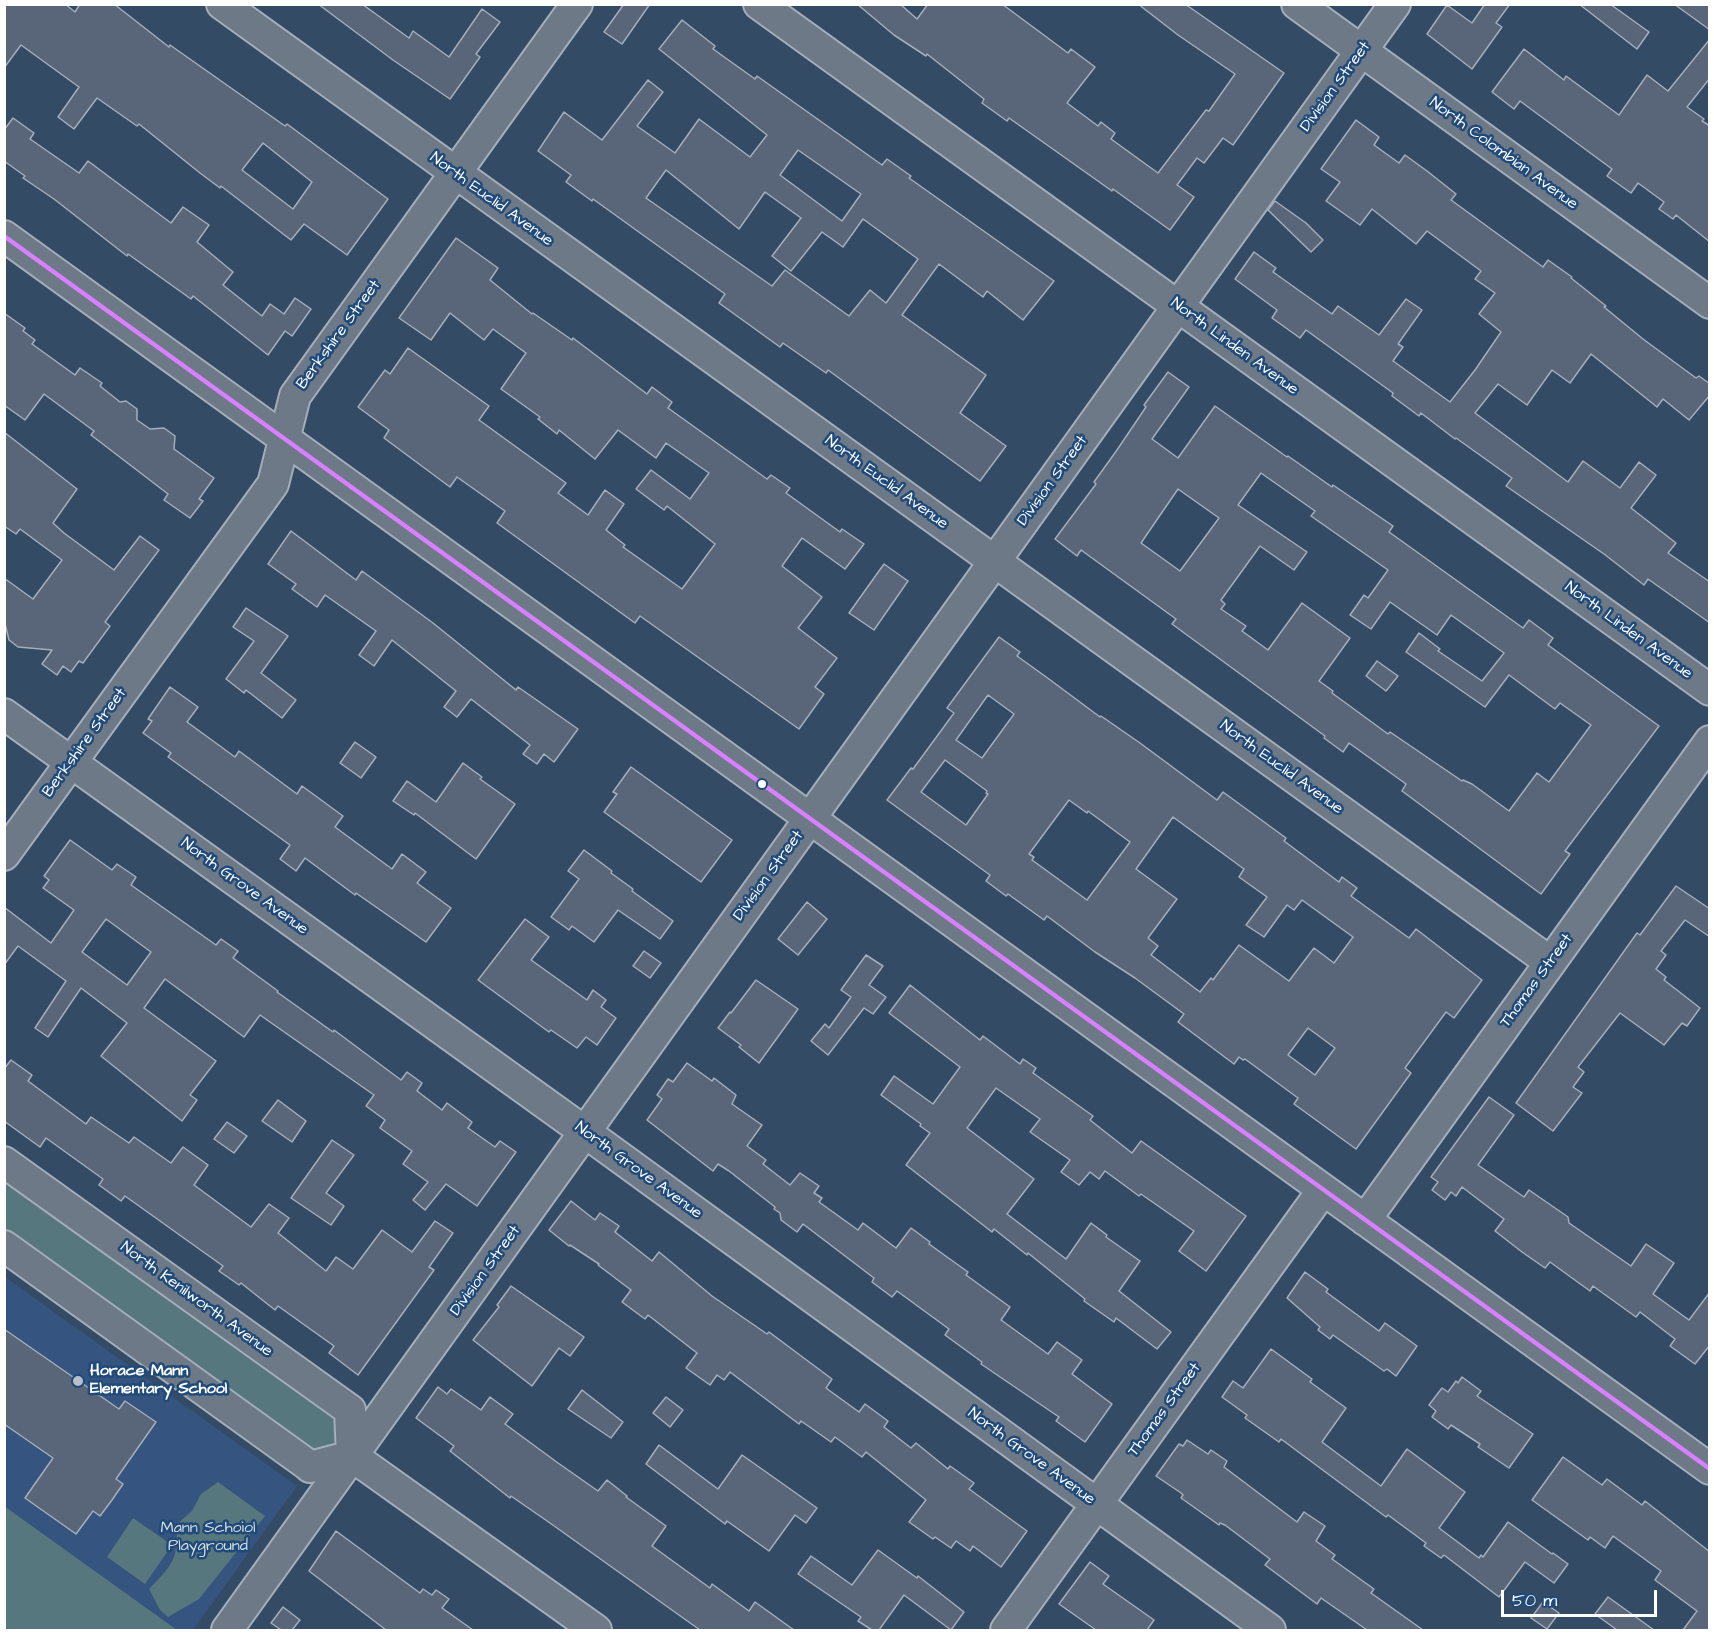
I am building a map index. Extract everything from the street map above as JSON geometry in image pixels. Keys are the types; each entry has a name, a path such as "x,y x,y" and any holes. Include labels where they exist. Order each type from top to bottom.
{"street":[{"name":"North Euclid Avenue","path":"222,4 1550,962"},
{"name":"Berkshire Street","path":"4,855 273,483 295,396 577,4"},
{"name":"North Linden Avenue","path":"759,4 1710,690"},
{"name":"North Colombian Avenue","path":"1297,4 1710,303"},
{"name":"Division Street","path":"227,1630 1395,4"},
{"path":"4,236 1710,1469"},
{"name":"North Grove Avenue","path":"4,714 585,1132 1270,1630"},
{"name":"Thomas Street","path":"1365,1220 1710,741"},
{"name":"North Kenilworth Avenue","path":"4,1162 350,1410 352,1456"},
{"name":"Thomas Street","path":"1006,1630 1323,1190"},
{"path":"4,1246 310,1467 352,1456 596,1630"}],"shaded area":[{"name":"Horace Mann Elementary School","path":"5,1277 297,1486 193,1630 176,1630 5,1508"}],"green space":[{"path":"5,1179 341,1421 340,1435 327,1452 315,1454 5,1232"},
{"name":"Mann Schoiol Playground","path":"218,1482 265,1516 199,1599 168,1617 160,1610 149,1589 172,1561 175,1554 177,1524 192,1511 201,1494"},
{"path":"4,1506 177,1630 5,1630"},
{"path":"133,1518 172,1545 145,1584 107,1557"}],"building":[{"path":"4,4 65,4 75,12 80,4 114,4 169,47 170,45 285,126 287,124 388,199 347,255 304,224 291,240 221,186 220,188 200,173 139,124 137,126 97,98 74,129 58,117 79,87 21,45 4,68","holes":["263,143 312,182 293,209 242,170"]},
{"path":"318,4 362,4 409,38 413,31 449,57 482,9 500,22 476,54 480,57 450,99"},
{"path":"624,4 650,4 622,44 604,32"},
{"path":"857,4 900,4 917,19 928,4 1002,4 1068,53 1071,49 1095,67 1067,103 1098,126 1101,122 1115,133 1111,139 1158,173 1206,110 1209,111 1235,74 1138,4 1185,4 1284,73 1233,145 1223,138 1204,163 1197,158 1177,185 1194,197 1170,230 1009,118 1007,121 982,103 984,99 927,54 926,56 894,35"},
{"path":"1485,4 1510,4 1496,23 1502,27 1472,69 1427,34 1447,5 1472,23"},
{"path":"1579,4 1610,4 1649,32 1637,49"},
{"path":"1674,4 1710,4 1710,30"},
{"path":"682,20 715,46 713,49 755,79 757,76 882,165 887,159 911,176 909,178 1054,281 1023,320 987,291 983,297 939,264 902,315 986,375 960,413 1006,446 980,481 828,370 826,373 783,343 780,347 719,303 725,294 566,182 571,175 538,151 564,112 602,140 648,80 663,92 637,126 675,153 699,119 750,157 767,135 659,49","holes":["798,150 861,194 842,221 780,175","666,170 739,229 765,192 801,218 772,256 791,271 822,232 843,247 863,219 918,259 886,303 870,290 849,316 785,270 772,286 646,198"]},
{"path":"1710,39 1710,78 1687,107 1710,126 1710,242 1676,215 1673,219 1659,209 1664,202 1638,183 1631,193 1607,176 1612,169 1520,101 1514,109 1492,92 1524,49 1564,80 1566,76 1619,115 1647,75 1668,91"},
{"path":"13,118 34,133 30,139 79,173 88,161 171,223 183,207 209,225 197,242 233,272 223,285 262,316 270,304 284,314 295,298 311,309 292,336 285,331 268,355 193,296 191,299 128,254 127,256 54,199 23,178 25,176 4,161 4,130"},
{"path":"1356,120 1379,137 1374,145 1399,163 1405,155 1456,194 1451,200 1543,267 1548,260 1572,277 1643,339 1696,378 1699,376 1710,384 1710,395 1689,420 1663,399 1657,407 1591,354 1570,383 1552,370 1527,405 1498,384 1475,413 1568,482 1583,461 1620,488 1639,462 1656,475 1631,508 1676,543 1668,553 1710,582 1710,623 1648,579 1644,585 1604,554 1506,486 1512,478 1421,413 1419,416 1392,396 1393,393 1306,330 1300,338 1272,318 1277,310 1235,279 1254,252 1276,268 1273,272 1332,314 1338,306 1379,335 1406,299 1422,310 1398,344 1403,347 1393,361 1450,402 1475,370 1501,332 1479,314 1495,293 1475,279 1481,271 1427,231 1416,244 1372,209 1360,225 1326,201 1340,182 1321,169"},
{"path":"1275,201 1306,223 1323,240 1311,252 1268,210"},
{"path":"456,238 498,268 490,280 532,314 572,340 573,338 647,394 652,387 672,402 668,408 767,479 771,475 790,488 786,493 840,532 842,529 864,544 845,569 802,538 782,566 822,597 798,628 837,658 815,687 824,694 799,729 640,616 635,623 497,523 505,511 457,477 450,487 384,438 389,430 358,407 385,370 390,374 408,348 489,406 479,420 566,483 558,493 588,515 605,490 624,504 606,530 625,545 623,547 682,589 715,544 667,506 664,510 636,489 651,470 690,499 709,473 666,443 656,458 618,430 595,459 559,430 557,434 538,419 540,417 501,389 526,353 493,329 484,340 450,313 431,340 399,318"},
{"path":"4,313 25,328 23,331 35,340 32,344 75,375 80,368 102,383 100,386 120,402 126,401 137,409 137,420 150,429 164,428 175,436 174,449 214,478 199,499 203,501 190,518 164,500 168,494 91,435 94,431 44,394 25,420 4,405"},
{"path":"1168,372 1189,387 1152,439 1178,458 1215,406 1287,457 1393,526 1389,532 1523,628 1529,620 1553,638 1548,645 1659,726 1565,851 1570,854 1541,894 1402,791 1406,784 1349,743 1343,752 1324,738 1325,736 1172,624 1176,619 1081,550 1077,556 1055,539 1096,484 1094,482 1146,407 1144,405","holes":["1261,473 1315,511 1311,516 1388,570 1368,598 1364,595 1350,615 1371,629 1390,602 1437,635 1451,615 1504,653 1482,681 1438,651 1440,649 1419,633 1406,652 1485,707 1509,675 1555,709 1560,703 1591,725 1549,782 1537,773 1509,811 1472,784 1462,781 1390,732 1388,734 1319,681 1350,638 1302,603 1268,650 1242,631 1246,626 1221,609 1225,604 1221,600 1260,546 1294,570 1307,552 1238,505","1178,489 1219,518 1180,571 1141,543"]},
{"path":"4,432 77,489 53,523 64,533 114,570 140,536 159,550 105,622 110,626 83,663 79,661 71,672 63,666 57,675 42,664 52,650 18,647 9,640 4,619 4,578 33,599 62,560 20,529 16,534 4,526"},
{"path":"291,531 356,580 362,571 433,623 516,690 518,687 578,729 554,762 544,754 537,764 523,754 530,745 471,699 457,717 444,707 456,691 392,640 374,666 359,655 376,631 325,595 317,607 292,589 296,584 268,564"},
{"path":"884,564 908,581 874,630 849,613"},
{"path":"246,608 288,636 261,673 296,700 282,718 246,690 244,693 226,679 254,641 233,627"},
{"path":"999,637 1020,652 1017,656 1217,800 1223,792 1286,838 1284,841 1339,882 1342,877 1357,888 1351,896 1409,938 1416,929 1482,980 1454,1018 1446,1012 1405,1068 1411,1073 1356,1149 1294,1104 1298,1098 1245,1059 1239,1057 1234,1064 1178,1022 1184,1014 1047,916 1044,920 1008,894 1006,896 986,881 990,875 887,800 954,713 947,708","holes":["988,695 1014,714 982,758 956,740","945,760 988,794 966,825 921,792","1069,800 1130,842 1087,900 1032,860 1034,857 1029,854","1173,817 1244,869 1239,877 1267,897 1246,925 1264,937 1287,905 1294,910 1302,900 1353,937 1334,963 1314,948 1289,981 1239,945 1213,980 1211,978 1200,992 1151,955 1158,946 1148,938 1177,899 1136,869","1308,1028 1335,1048 1315,1075 1288,1055"]},
{"path":"1377,661 1398,676 1386,691 1366,676"},
{"path":"170,687 198,707 187,722 235,757 239,751 297,794 302,786 343,816 335,827 392,869 402,854 426,872 417,883 451,908 426,942 356,893 355,895 305,858 296,871 280,859 290,845 168,757 171,753 143,733 152,721 148,719"},
{"path":"355,742 376,757 361,778 340,763"},
{"path":"463,763 482,777 480,779 515,804 476,859 415,813 414,815 393,801 407,781 436,802"},
{"path":"631,767 732,840 701,882 604,812 617,794 613,792"},
{"path":"70,840 112,870 117,864 136,877 131,885 216,945 221,939 238,951 233,958 277,992 333,1032 334,1030 401,1080 407,1072 422,1083 417,1091 442,1110 447,1103 472,1122 468,1128 495,1147 500,1141 516,1152 477,1206 446,1184 425,1210 413,1200 428,1182 403,1164 412,1151 380,1128 385,1120 366,1106 374,1095 260,1015 244,1037 165,979 144,1008 216,1061 190,1095 197,1100 182,1121 101,1056 127,1023 81,988 48,1037 35,1028 66,981 18,946 4,965 4,907 51,943 74,910 43,888 49,880 44,876","holes":["106,919 151,952 127,985 82,952"]},
{"path":"584,850 612,871 611,873 633,889 632,891 673,921 660,939 618,910 594,942 572,926 569,930 551,917 579,879 568,871"},
{"path":"1676,886 1710,909 1710,937 1685,920 1661,951 1666,955 1656,969 1666,977 1664,980 1700,1008 1687,1026 1682,1023 1664,1045 1620,1013 1578,1067 1584,1072 1573,1087 1582,1093 1553,1131 1516,1103 1637,933 1640,935"},
{"path":"807,902 827,919 798,955 778,939"},
{"path":"525,919 549,937 531,960 587,1000 593,990 606,1000 601,1007 616,1018 597,1045 586,1037 577,1048 551,1030 549,1032 478,980"},
{"path":"644,951 661,963 650,978 633,966"},
{"path":"866,955 883,966 869,985 886,997 873,1014 864,1008 828,1055 811,1041 825,1024 829,1028 851,997 841,990"},
{"path":"756,980 798,1009 759,1063 739,1047 741,1045 718,1028"},
{"path":"910,985 980,1040 983,1036 1020,1064 1023,1059 1036,1068 1033,1073 1093,1116 1090,1120 1132,1153 1141,1141 1246,1216 1206,1271 1179,1251 1194,1231 1105,1171 1099,1179 1090,1172 1079,1185 1061,1172 1070,1160 1030,1132 1040,1119 996,1088 967,1128 1034,1179 1007,1214 1066,1259 1091,1223 1107,1235 1106,1237 1140,1261 1119,1291 1171,1332 1157,1349 1116,1318 1114,1322 1084,1301 1085,1299 1028,1253 1027,1255 994,1229 992,1232 906,1165 930,1133 881,1095 894,1076 933,1104 960,1067 889,1013"},
{"path":"11,1060 32,1075 28,1081 86,1124 91,1117 129,1143 134,1137 171,1163 183,1147 208,1165 194,1185 251,1227 269,1204 289,1218 278,1233 326,1271 336,1257 353,1269 382,1230 412,1252 435,1221 453,1233 429,1267 434,1270 358,1375 329,1353 334,1346 278,1306 275,1310 241,1283 239,1285 219,1271 223,1266 125,1196 121,1201 99,1185 103,1179 46,1138 40,1147 4,1121 4,1069"},
{"path":"687,1063 712,1081 714,1078 736,1095 732,1104 762,1125 747,1146 766,1160 763,1164 790,1185 800,1173 819,1186 814,1193 822,1198 819,1202 858,1230 863,1223 896,1248 911,1228 968,1272 966,1275 1010,1307 1001,1320 1048,1354 1057,1342 1082,1360 1072,1374 1112,1404 1085,1442 1056,1421 1059,1417 981,1364 982,1362 945,1335 949,1329 897,1291 892,1297 872,1282 874,1278 803,1224 797,1232 781,1220 780,1213 774,1209 775,1207 729,1171 718,1164 713,1171 647,1120 662,1099 657,1095 668,1079 673,1082"},
{"path":"1489,1097 1514,1115 1478,1165 1524,1197 1529,1190 1568,1217 1569,1223 1631,1266 1646,1244 1674,1263 1653,1294 1689,1320 1710,1292 1710,1345 1695,1364 1670,1346 1675,1339 1640,1312 1636,1317 1593,1286 1590,1291 1550,1262 1545,1268 1522,1252 1495,1231 1504,1219 1462,1187 1456,1196 1451,1192 1445,1200 1432,1190 1438,1182 1431,1177"},
{"path":"278,1100 306,1121 292,1142 262,1121"},
{"path":"227,1122 247,1136 234,1153 214,1139"},
{"path":"332,1140 354,1155 326,1193 344,1206 331,1225 291,1198"},
{"path":"571,1201 595,1220 600,1213 619,1226 615,1232 652,1261 659,1252 712,1296 767,1334 769,1332 832,1379 826,1388 859,1412 865,1404 888,1421 884,1427 911,1448 916,1443 948,1469 950,1466 974,1483 969,1489 1027,1531 1001,1567 973,1546 970,1551 956,1541 951,1548 935,1537 933,1539 909,1522 926,1500 866,1452 862,1457 835,1437 831,1442 801,1421 799,1424 730,1372 724,1380 717,1375 710,1385 686,1368 697,1353 648,1315 645,1319 622,1302 631,1290 599,1264 569,1246 549,1230"},
{"path":"1305,1272 1328,1289 1326,1292 1379,1331 1385,1323 1417,1346 1396,1376 1387,1369 1384,1371 1333,1335 1330,1339 1287,1298"},
{"path":"511,1286 584,1337 570,1356 559,1348 532,1386 473,1340 499,1307 497,1305"},
{"name":"Horace Mann Elementary School","path":"4,1329 119,1409 125,1401 156,1422 116,1479 123,1484 112,1500 100,1516 93,1511 76,1534 25,1498 53,1458 4,1424"},
{"path":"1271,1349 1312,1379 1310,1382 1346,1408 1322,1442 1381,1486 1407,1449 1465,1492 1439,1528 1479,1558 1481,1555 1483,1557 1508,1522 1568,1564 1554,1583 1525,1562 1499,1597 1444,1555 1441,1558 1424,1546 1426,1543 1388,1515 1386,1517 1281,1439 1279,1442 1245,1418 1247,1415 1222,1397 1233,1381 1243,1388"},
{"path":"1462,1377 1481,1391 1477,1396 1533,1434 1509,1468 1478,1447 1480,1444 1451,1425 1448,1429 1432,1417 1436,1411 1429,1405 1442,1388 1448,1392"},
{"path":"438,1387 447,1394 451,1389 481,1410 490,1397 513,1414 505,1424 558,1463 598,1491 607,1480 666,1526 652,1546 710,1588 712,1584 749,1611 755,1602 794,1630 700,1630 550,1523 511,1496 510,1498 450,1451 454,1446 416,1418"},
{"path":"582,1390 623,1422 611,1438 568,1409"},
{"path":"666,1397 683,1410 670,1427 653,1413"},
{"path":"1187,1440 1208,1454 1211,1450 1227,1461 1224,1467 1297,1522 1304,1512 1325,1526 1316,1541 1335,1555 1332,1559 1374,1589 1371,1593 1423,1630 1367,1630 1321,1598 1317,1604 1265,1565 1270,1559 1225,1525 1220,1523 1219,1525 1181,1498 1183,1495 1181,1493 1156,1476 1179,1444 1183,1446"},
{"path":"659,1445 718,1489 742,1455 817,1508 806,1523 795,1515 769,1551 727,1521 725,1524 646,1464"},
{"path":"1563,1457 1602,1485 1607,1479 1642,1505 1645,1501 1710,1552 1710,1630 1683,1630 1697,1611 1655,1580 1661,1571 1613,1536 1605,1548 1590,1537 1588,1540 1532,1500"},
{"path":"336,1531 420,1593 423,1589 432,1595 436,1590 449,1599 442,1608 473,1630 386,1630 309,1571"},
{"path":"878,1550 917,1578 918,1576 964,1612 951,1630 904,1595 879,1630 872,1630 858,1621 861,1617 798,1574 811,1556 852,1585"},
{"path":"1090,1562 1109,1576 1103,1584 1154,1620 1147,1630 1096,1630 1059,1604"},
{"path":"1608,1597 1654,1630 1617,1630 1595,1614"},
{"path":"1543,1602 1559,1613 1547,1629 1531,1618"},
{"path":"283,1607 300,1620 292,1630 281,1630 271,1623"}],"transit line":[{"path":"4,236 1710,1469"}],"place":[{"name":"Horace Mann Elementary School","path":"78,1381"}]}
